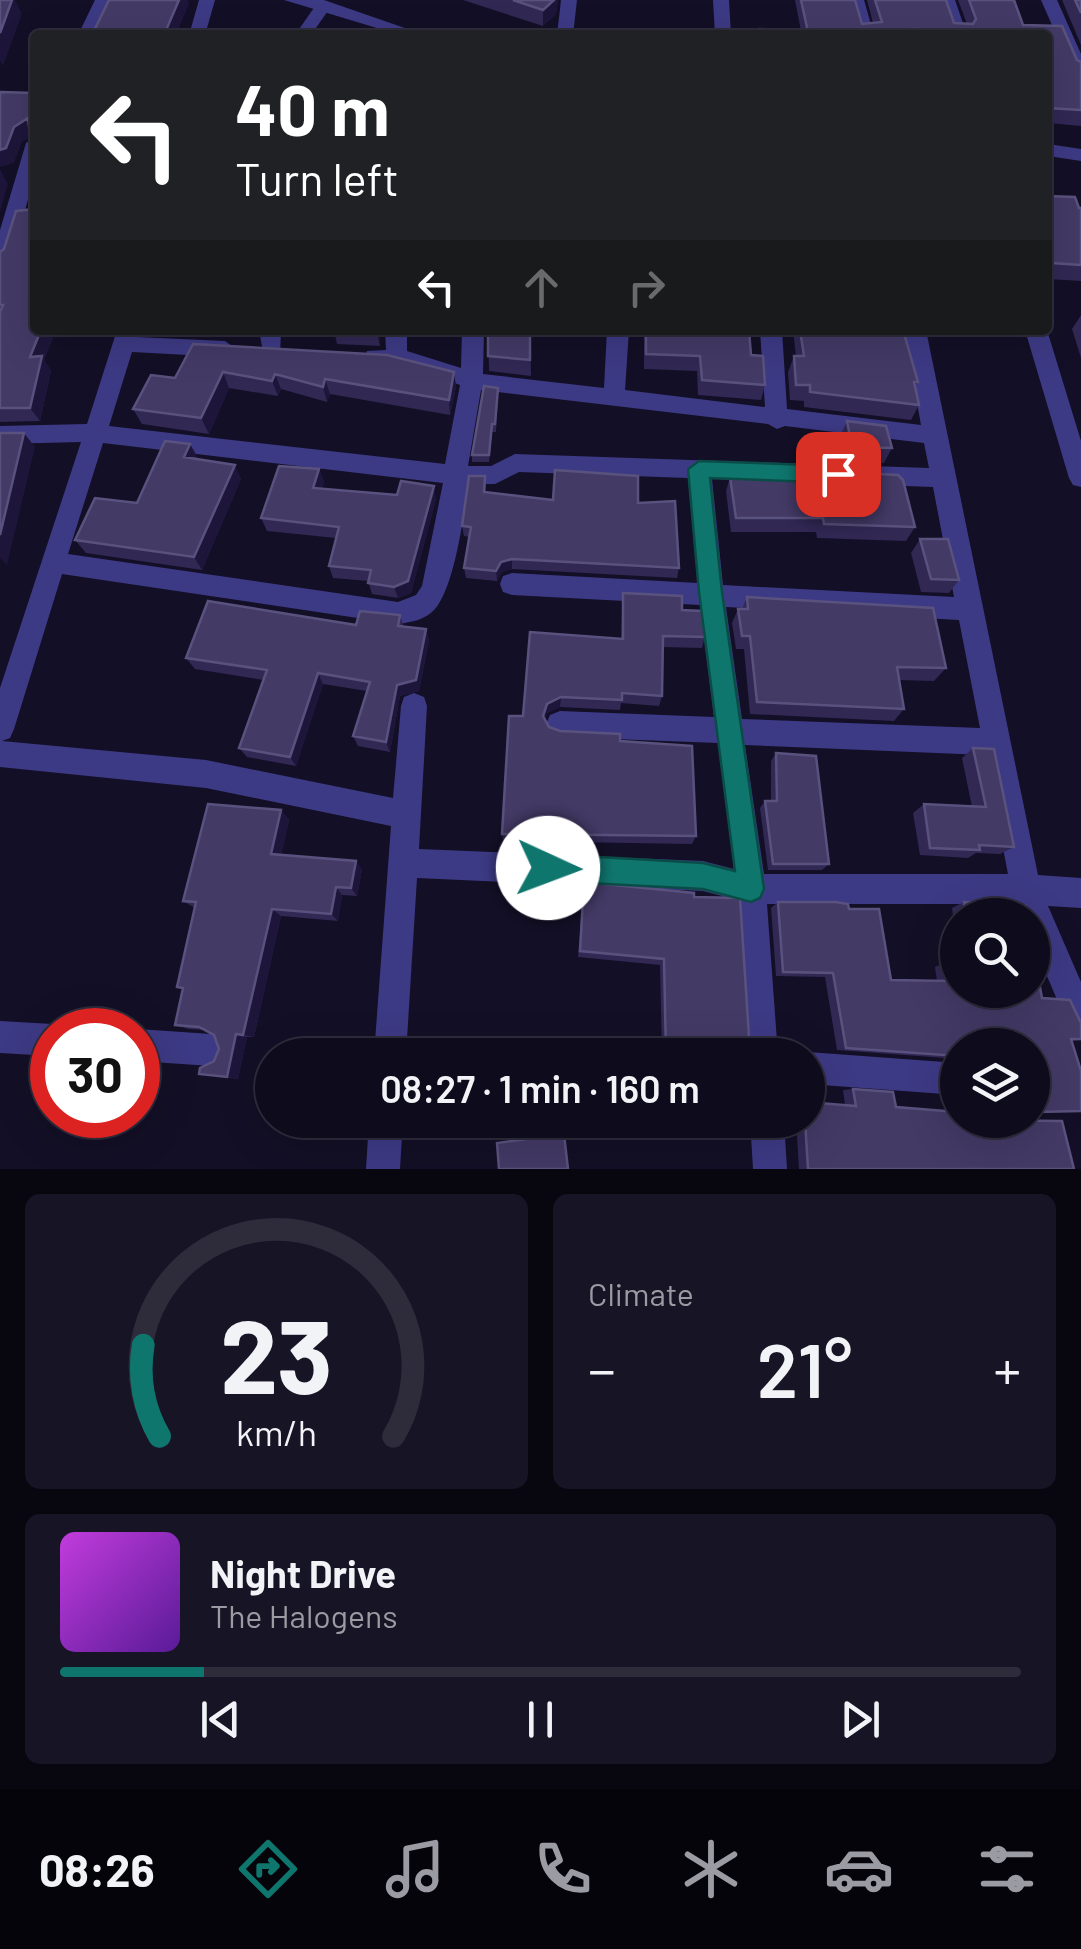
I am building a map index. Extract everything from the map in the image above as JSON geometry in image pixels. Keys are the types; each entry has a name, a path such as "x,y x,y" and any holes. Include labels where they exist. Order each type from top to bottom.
{"street":[{"path":"88,30 103,0"},
{"path":"199,30 207,0"},
{"path":"292,0 324,5 401,30"},
{"path":"565,30 567,0"},
{"path":"721,0 722,30"},
{"path":"856,0 865,30"},
{"path":"947,0 957,30"},
{"path":"1050,0 1081,72"},
{"path":"306,30 324,5"},
{"path":"1052,151 1081,156"},
{"path":"0,174 30,173 0,263"},
{"path":"396,335 397,359"},
{"path":"52,562 398,613 413,611 425,603 434,588 454,500 472,381 473,335"},
{"path":"614,399 618,335"},
{"path":"771,335 777,420"},
{"path":"916,335 1026,889 1081,1019"},
{"path":"1038,335 1081,478"},
{"path":"0,730 126,337 278,344"},
{"path":"343,355 416,360 472,381 777,420 934,435"},
{"path":"0,435 94,433 456,475 495,475 515,463 943,478"},
{"path":"699,469 711,592 751,889 761,1038"},
{"path":"512,584 968,608"},
{"path":"391,1038 414,706"},
{"path":"560,724 995,742"},
{"path":"0,754 206,774 406,816"},
{"path":"403,862 686,875 751,889 1026,889 1081,893"},
{"path":"0,1037 30,1039"},
{"path":"160,1047 211,1050"},
{"path":"825,1069 940,1078"},
{"path":"382,1169 385,1138"},
{"path":"768,1138 770,1169"}],"building":[{"path":"0,0 12,0 0,33"},
{"path":"109,0 179,0 166,30 94,30"},
{"path":"513,0 554,0 543,10"},
{"path":"801,0 855,0 862,24 882,22 875,0 946,0 954,23 973,24 976,19 969,0 1014,0 1023,25 1062,26 1081,62 1081,110 1052,108 1052,30 808,30"},
{"path":"0,92 30,93 30,135 28,118 14,127 6,148 0,150"},
{"path":"1052,196 1075,197 1081,208 1081,265 1052,263"},
{"path":"30,210 30,335 39,335 30,357 42,356 30,408 0,408 0,252 16,211"},
{"path":"488,335 530,335 530,360 488,356"},
{"path":"646,335 749,335 751,355 763,356 765,385 702,380 700,356 646,354"},
{"path":"801,335 904,335 918,382 914,382 919,405 810,392 810,385 796,385 794,356 804,356"},
{"path":"193,344 387,355 454,372 449,400 325,379 323,387 275,374 272,381 223,372 201,418 133,409 151,375 175,378"},
{"path":"484,386 498,388 495,424 489,455 472,455"},
{"path":"847,421 886,426 892,448 852,447"},
{"path":"0,433 24,433 0,535"},
{"path":"165,441 190,444 184,457 235,465 194,557 75,540 95,498 137,503"},
{"path":"279,466 319,469 313,488 397,495 401,481 434,486 408,581 394,587 368,583 371,570 329,566 339,527 261,518"},
{"path":"555,470 638,476 638,503 675,501 679,568 512,559 501,562 496,571 464,568 471,527 462,526 469,476 485,476 484,492 553,500"},
{"path":"858,473 898,475 903,480 915,527 824,524 823,518 736,518 730,477 860,481"},
{"path":"920,539 948,539 959,580 931,579"},
{"path":"623,593 682,596 682,610 702,611 705,637 663,636 662,696 622,693 622,700 561,697 547,704 543,716 549,727 560,731 620,734 620,741 692,746 696,836 502,834 509,716 523,716 530,632 623,639"},
{"path":"747,597 933,608 946,668 897,667 904,709 757,702 750,636 742,636 738,609 748,609"},
{"path":"208,601 356,625 360,611 400,615 398,626 426,629 416,680 397,685 386,742 353,736 370,682 318,673 290,757 239,748 267,670 186,658"},
{"path":"973,748 994,749 1014,847 930,848 924,804 986,807"},
{"path":"776,753 816,756 829,864 773,864 765,801 777,801"},
{"path":"208,804 281,810 271,854 356,861 351,888 336,887 331,914 272,909 243,1035 236,1034 227,1077 199,1074 200,1068 214,1061 219,1049 214,1035 199,1027 175,1025 183,988 177,987 196,902 183,901"},
{"path":"584,882 694,893 694,897 740,898 749,1038 666,1038 664,959 580,951"},
{"path":"778,902 836,902 848,904 849,909 879,909 891,980 940,981 940,1008 1050,1008 1050,999 1070,1000 1081,1023 1081,1039 1071,1039 1081,1071 1081,1111 1050,1112 1050,1028 940,1028 940,1055 846,1048 833,973 783,972"},
{"path":"853,1089 893,1092 896,1107 940,1111 940,1138 1050,1138 1050,1121 1062,1121 1074,1169 808,1169 806,1138 825,1138 825,1103 856,1106"},
{"path":"564,1138 568,1169 499,1169 497,1143"}],"route":[{"path":"548,868 703,876 751,889 711,592 699,469 838,474"}]}
